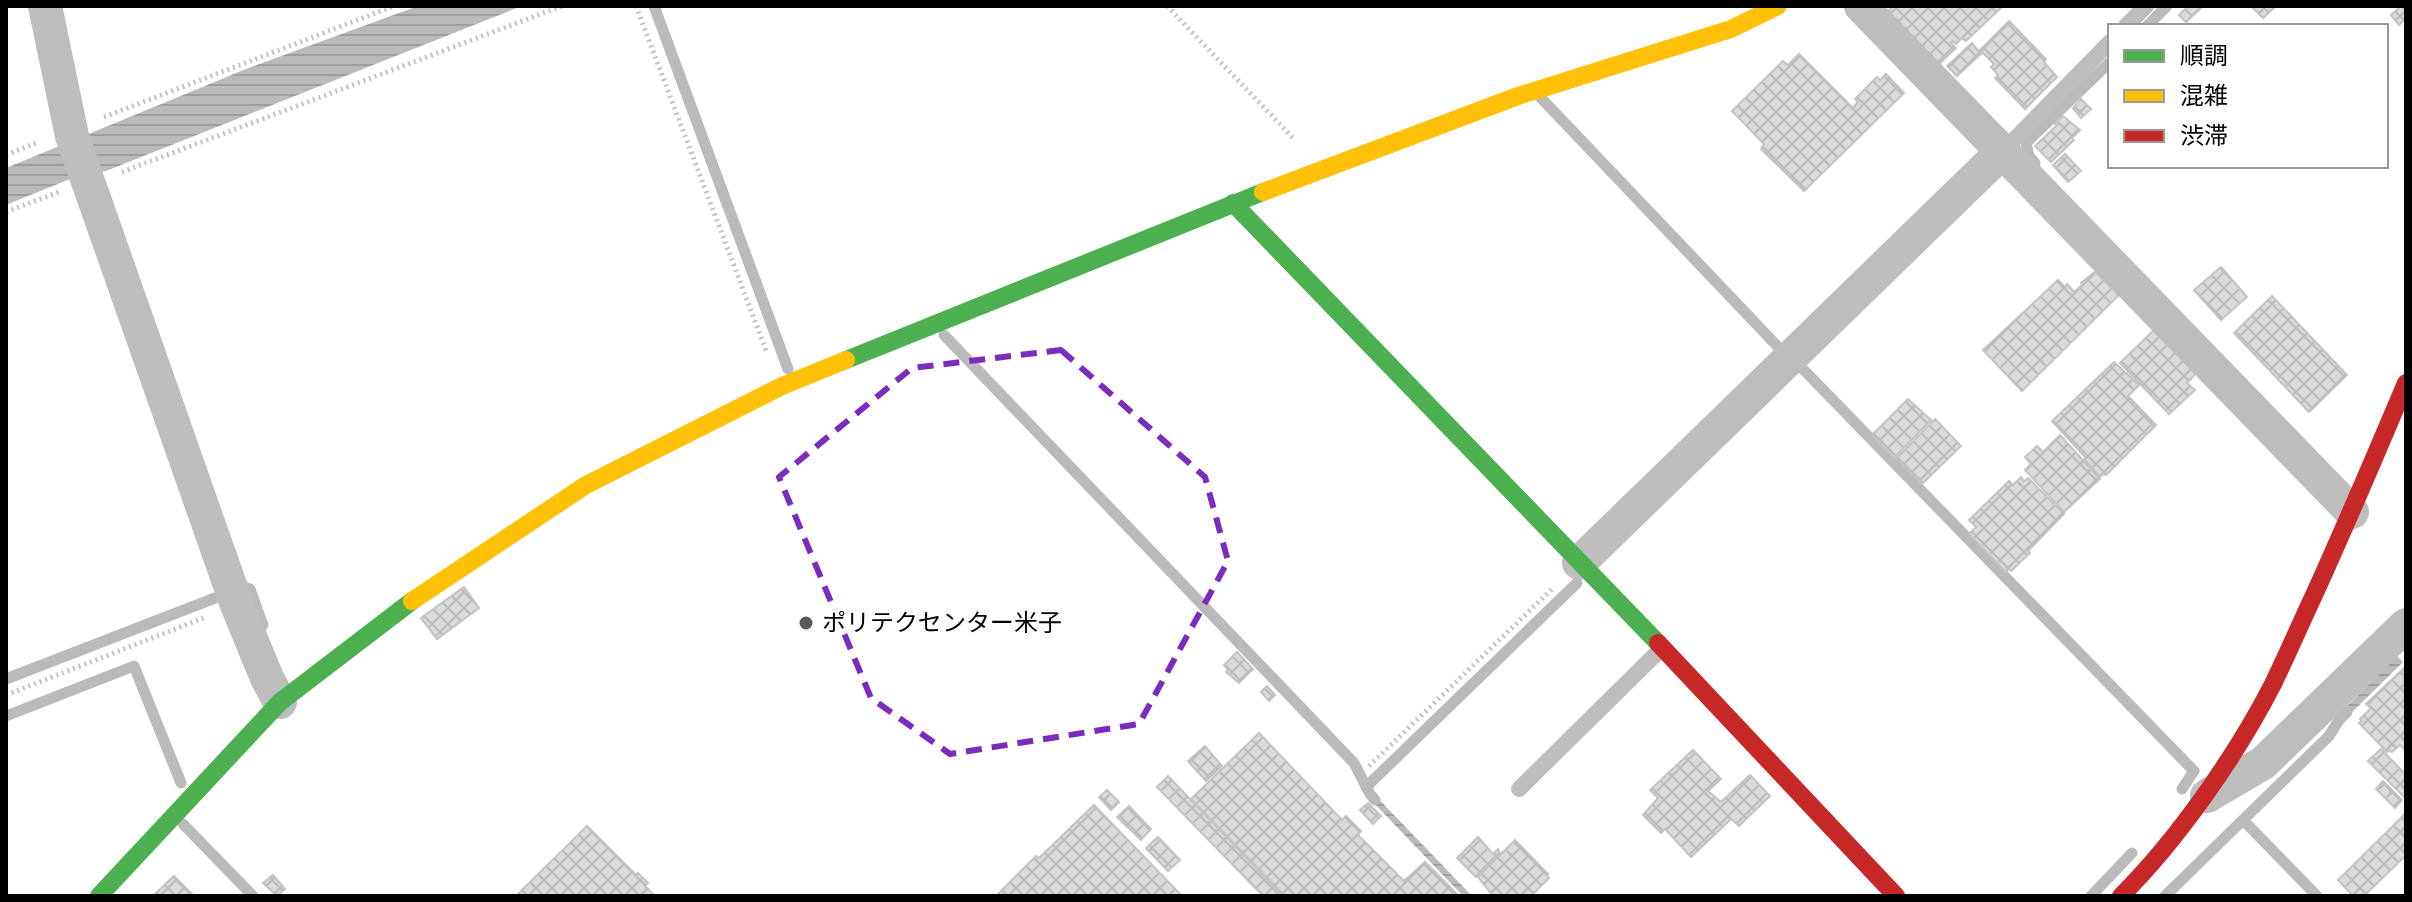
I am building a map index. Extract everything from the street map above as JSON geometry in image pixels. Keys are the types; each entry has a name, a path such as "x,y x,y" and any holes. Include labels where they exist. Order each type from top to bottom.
{"street":[{"path":"45,6 71,133 237,605 274,691"},
{"path":"99,896 274,691 586,485 782,386 1233,203 1518,96 1731,29 1778,6"},
{"path":"1861,6 2352,512"},
{"path":"1579,563 2003,151"},
{"path":"1233,203 1663,648 1896,896"},
{"path":"2121,896 2201,800 2272,685 2352,512 2406,383"},
{"path":"2201,800 2263,763 2406,625"}],"lane":[{"path":"2128,24 2146,6"},
{"path":"2003,151 2108,44"},
{"path":"1519,789 1663,648"}],"path":[{"path":"6,155 71,133 394,6"},
{"path":"6,212 562,6"},
{"path":"636,6 772,366"},
{"path":"1167,6 1293,138"},
{"path":"1369,766 1579,563"},
{"path":"6,695 237,605"}],"highlighted area":[{"path":"1061,350 1205,477 1228,561 1139,724 950,754 871,698 779,477 912,368"}],"shaded area":[{"path":"418,6 522,6 106,171 70,179 6,205 6,168 246,69"},
{"path":"2397,656 2403,662 2340,724 2334,719"},
{"path":"1367,787 1472,896 1463,896 1370,799"}],"building":[{"path":"1894,6 2003,6 1966,41 1962,38 1956,44 1953,41 1951,43 1956,48 1939,64 1888,11"},
{"path":"2188,6 2203,6 2186,22 2179,15"},
{"path":"2251,6 2276,6 2263,18"},
{"path":"2401,6 2406,11 2406,18 2399,25 2391,15"},
{"path":"2009,21 2046,59 2044,62 2057,77 2025,109 1995,78 1998,75 1991,67 1994,64 1980,50"},
{"path":"1972,43 1981,54 1957,76 1947,66"},
{"path":"1799,54 1853,108 1858,102 1855,99 1877,77 1880,80 1886,74 1904,93 1804,191 1761,149 1764,144 1732,111 1783,61 1788,65"},
{"path":"2081,99 2091,109 2081,118 2073,108"},
{"path":"2063,116 2080,130 2051,162 2035,146"},
{"path":"2065,154 2081,171 2068,182 2053,165"},
{"path":"2221,267 2247,297 2221,320 2194,290"},
{"path":"2098,269 2121,293 2022,391 1983,350 2058,280 2074,292"},
{"path":"2272,296 2347,375 2309,412 2234,333"},
{"path":"2156,328 2198,371 2187,383 2195,390 2169,414 2120,363"},
{"path":"2114,362 2139,385 2128,396 2156,425 2106,475 2100,477 2052,421"},
{"path":"1908,399 1931,420 1894,458 1872,435"},
{"path":"1935,419 1961,446 1922,484 1897,458"},
{"path":"2060,435 2100,479 2064,512 2025,470 2031,464 2025,457 2037,446 2043,452"},
{"path":"2021,477 2024,481 2028,478 2064,514 2028,551 2030,553 2006,572 1969,534 1976,527 1969,520 2009,481 2013,485"},
{"path":"464,587 479,608 437,639 421,618"},
{"path":"1237,652 1253,669 1239,683 1226,672 1228,670 1224,665"},
{"path":"2404,668 2406,751 2400,745 2387,752 2359,723 2371,708 2366,704"},
{"path":"1267,686 1275,695 1269,701 1261,692"},
{"path":"1259,733 1342,820 1346,816 1361,831 1358,835 1404,881 1425,862 1459,896 1285,896 1191,799"},
{"path":"1205,746 1222,766 1206,781 1188,761"},
{"path":"2381,749 2406,775 2405,798 2368,761"},
{"path":"1693,750 1721,779 1708,791 1721,802 1750,775 1770,796 1739,826 1731,819 1691,857 1665,829 1661,833 1643,815 1658,798 1650,790"},
{"path":"1168,776 1283,896 1263,896 1157,787"},
{"path":"2383,781 2402,800 2395,808 2376,789"},
{"path":"1107,790 1119,802 1111,810 1099,797"},
{"path":"1368,803 1381,816 1373,824 1360,810"},
{"path":"1094,805 1182,896 996,896 1036,856 1039,858"},
{"path":"1129,806 1151,829 1141,840 1117,817"},
{"path":"2406,813 2406,855 2364,896 2353,896 2338,880"},
{"path":"587,826 648,883 645,886 655,896 518,894"},
{"path":"1158,837 1180,860 1168,871 1146,848"},
{"path":"1478,837 1493,854 1498,849 1500,853 1476,877 1457,858"},
{"path":"1515,840 1549,878 1531,896 1493,896 1478,877"},
{"path":"273,875 285,889 277,896 263,883"},
{"path":"174,876 194,896 153,896"}],"waterway":[{"path":"654,6 788,369"},
{"path":"2149,24 2167,6"},
{"path":"2035,163 2029,156 2026,143 2108,64"},
{"path":"1541,98 1781,350"},
{"path":"944,335 1354,763 1375,800"},
{"path":"1799,365 2194,771 2182,789"},
{"path":"1366,787 1577,583"},
{"path":"244,587 250,589 263,625"},
{"path":"6,679 215,598"},
{"path":"6,716 134,666 181,783"},
{"path":"2165,896 2329,736 2347,712"},
{"path":"2243,820 2317,896"},
{"path":"183,824 253,896"},
{"path":"2091,896 2132,853"}],"traffic: fast":[{"path":"846,360 1263,192"},
{"path":"1233,203 1658,643"},
{"path":"99,896 280,702 412,601"}],"traffic: slow":[{"path":"1263,192 1518,96 1731,29 1778,6"},
{"path":"412,601 586,485 782,386 846,360"}],"traffic: jam":[{"path":"2121,896 2184,823 2224,768 2258,711 2326,569 2406,383"},
{"path":"1658,643 1896,896"}],"place":[{"name":"ポリテクセンター米子","path":"806,623"}]}
